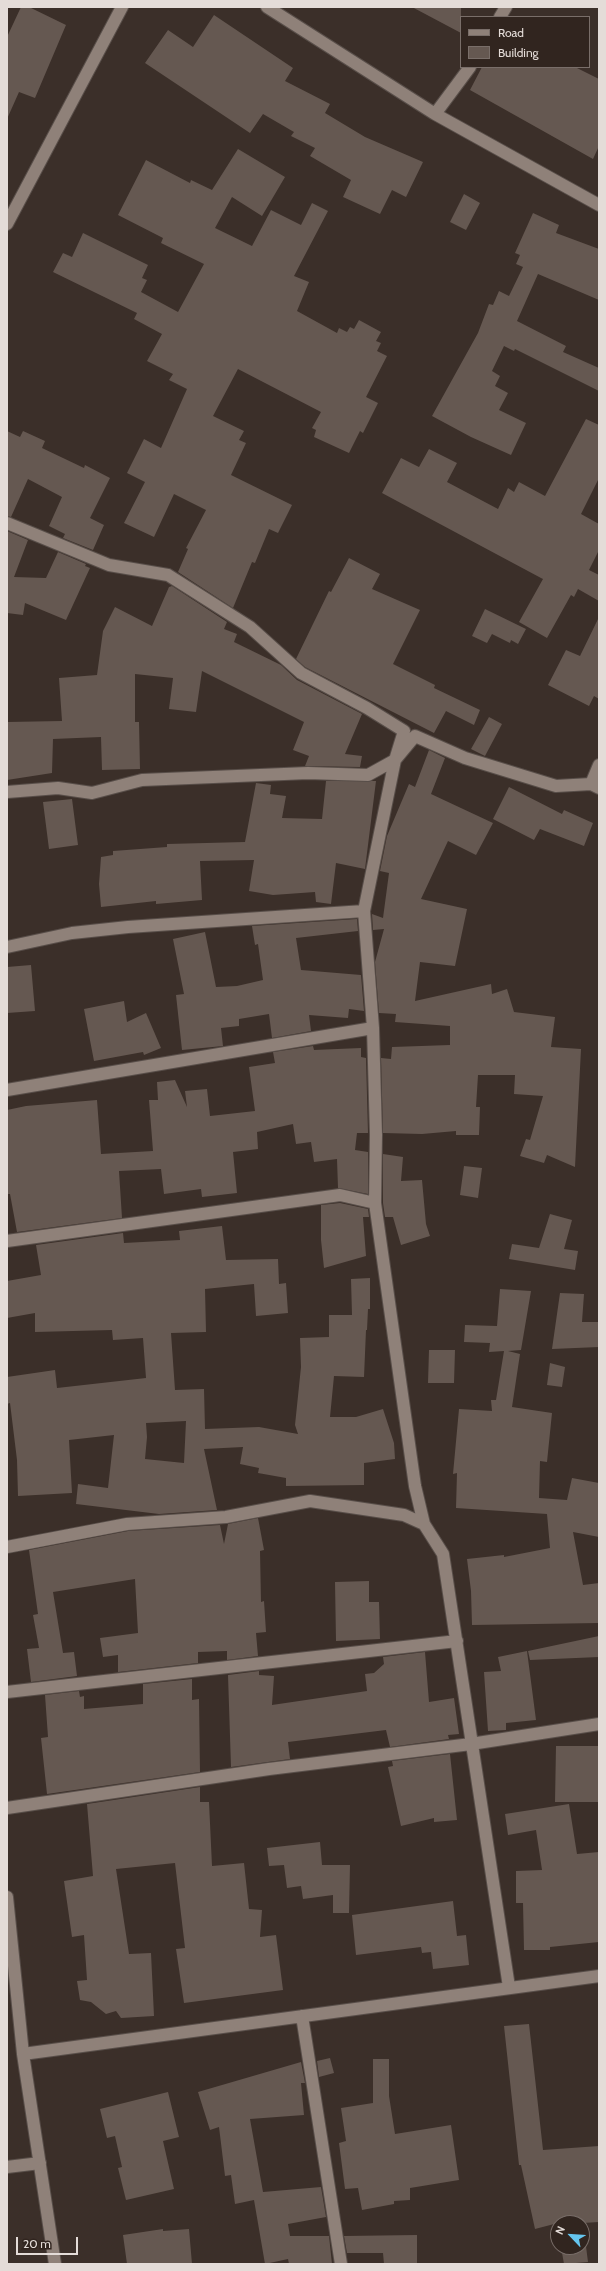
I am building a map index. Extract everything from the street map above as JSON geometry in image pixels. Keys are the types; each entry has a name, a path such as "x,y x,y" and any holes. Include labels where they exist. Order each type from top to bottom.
{"street":[{"path":"7,224 122,7"},
{"path":"267,7 435,114 599,205"},
{"path":"501,16 506,7"},
{"path":"435,114 469,68"},
{"path":"7,523 109,565 168,575 250,627 301,673 367,708 404,731 395,760 364,912 372,1028 376,1135 374,1203 415,1486 424,1524 443,1554 509,1988"},
{"path":"7,792 58,788 92,793 142,780 308,773 368,775 395,760 415,736 465,758 556,786 595,786 599,764"},
{"path":"7,947 72,933 96,930 364,912"},
{"path":"7,1090 372,1028"},
{"path":"7,1241 340,1196 374,1203"},
{"path":"7,1547 127,1524 226,1517 310,1501 404,1515 424,1524"},
{"path":"7,1692 456,1641"},
{"path":"7,1808 269,1769 471,1744 599,1724"},
{"path":"7,1897 23,2054 55,2264"},
{"path":"23,2054 599,1976"},
{"path":"302,2016 342,2264"},
{"path":"7,2167 40,2163"}],"building":[{"path":"21,7 29,7 66,25 35,98 19,92 7,119 7,37"},
{"path":"412,7 461,7 460,32"},
{"path":"214,15 293,68 285,81 330,104 325,113 365,137 423,162 406,197 392,190 380,214 343,197 351,180 310,156 315,148 291,136 294,132 263,114 250,133 145,63 168,30 193,47"},
{"path":"481,68 577,68 599,79 599,146 593,159 470,90"},
{"path":"238,149 285,177 262,216 232,197 215,228 252,246 271,210 301,225 312,203 328,211 294,276 309,282 297,311 337,333 339,328 347,332 350,327 354,329 359,320 381,332 376,341 381,343 377,351 387,356 366,397 378,403 363,433 360,431 349,453 314,437 316,430 312,428 321,412 238,369 213,416 244,431 239,440 246,443 231,475 292,505 278,533 269,529 255,563 252,562 233,608 178,572 188,549 186,548 206,510 174,494 154,537 124,523 145,482 127,473 144,439 161,448 187,389 169,380 173,374 147,361 162,334 134,319 137,313 53,272 63,253 72,257 83,233 148,265 142,278 147,280 141,292 178,312 204,264 161,243 163,238 118,215 146,160 190,183 191,180 212,190"},
{"path":"464,194 480,203 466,230 450,222"},
{"path":"533,213 559,225 556,233 599,249 599,300 538,274 517,321 566,346 563,352 599,368 599,391 515,349 514,351 504,346 492,371 500,376 495,386 508,393 499,410 526,423 511,455 471,437 432,416 478,333 489,304 493,305 499,291 509,296 523,267 516,264 520,255 515,253"},
{"path":"586,419 599,425 599,478 581,514 599,524 599,550 589,570 599,575 599,601 578,589 574,597 571,595 547,638 519,622 543,579 382,493 401,458 419,467 429,449 457,463 447,482 498,509 508,488 514,492 519,482 545,496"},
{"path":"7,431 20,437 23,431 45,441 42,448 84,468 85,465 110,478 90,518 104,525 93,550 63,538 65,534 49,526 62,497 28,479 11,517 7,516"},
{"path":"7,531 28,540 14,577 46,578 58,552 86,564 85,566 90,568 66,620 25,603 23,615 7,613"},
{"path":"349,558 380,574 372,589 420,610 393,664 435,685 434,688 480,710 474,725 446,711 434,733 305,667 296,659 329,591 331,592"},
{"path":"172,586 227,622 224,629 237,634 234,642 281,665 297,680 362,714 345,754 362,756 360,767 305,766 309,756 293,750 304,722 202,671 196,712 169,709 173,678 135,674 135,722 139,722 140,769 102,770 101,737 53,739 52,773 7,780 7,722 62,721 59,678 97,675 103,631 115,607 152,626 169,587"},
{"path":"485,609 526,629 518,644 511,640 510,643 492,634 487,643 472,636"},
{"path":"599,617 599,699 594,696 589,706 548,685 566,650 580,656"},
{"path":"489,717 502,724 485,756 471,749"},
{"path":"429,750 445,758 431,794 493,823 476,855 448,841 421,899 467,909 455,966 420,962 415,1001 491,984 492,994 507,989 514,1012 555,1017 551,1047 581,1049 575,1167 547,1155 544,1163 520,1156 526,1139 530,1140 543,1096 514,1094 515,1075 478,1075 476,1107 480,1107 479,1135 456,1135 456,1131 422,1134 383,1133 381,1058 391,1059 392,1047 450,1045 450,1026 395,1022 396,1014 379,1013 375,962 384,929 373,930 372,914 383,918 389,873 380,871 387,836 409,784 415,787"},
{"path":"326,781 376,781 365,869 336,863 331,904 316,902 315,892 273,895 249,891 254,860 200,861 202,900 156,904 156,901 101,907 99,884 101,857 113,855 113,851 167,847 167,844 245,842 256,783 271,785 270,794 286,796 282,818 322,819"},
{"path":"509,787 562,814 564,810 593,823 584,846 540,829 534,840 493,819"},
{"path":"72,799 78,845 49,849 43,802"},
{"path":"357,919 358,931 296,938 301,970 361,975 364,1011 349,1009 348,1018 309,1015 311,1031 272,1038 269,1014 239,1019 239,1026 221,1028 223,1046 182,1050 176,995 184,994 173,939 205,932 216,987 237,986 263,980 258,944 255,945 252,926"},
{"path":"31,965 35,1011 7,1013 7,967"},
{"path":"124,1001 127,1022 146,1013 161,1048 144,1055 143,1052 94,1061 84,1009"},
{"path":"313,1046 314,1050 361,1048 361,1057 366,1058 368,1133 357,1133 355,1150 368,1152 368,1194 338,1188 337,1159 314,1162 311,1142 296,1144 293,1124 257,1132 258,1149 233,1152 237,1193 202,1197 201,1189 164,1194 161,1169 119,1171 122,1218 17,1232 10,1194 7,1194 7,1110 26,1106 97,1100 101,1154 153,1151 149,1100 158,1100 157,1082 175,1080 187,1107 185,1091 207,1089 210,1116 255,1111 249,1067 275,1063 273,1052"},
{"path":"383,1154 403,1157 401,1181 422,1180 426,1224 430,1236 401,1245 393,1217 385,1217 383,1203"},
{"path":"464,1166 482,1168 478,1198 460,1195"},
{"path":"340,1203 368,1209 369,1217 363,1217 366,1256 324,1268 321,1240 321,1205"},
{"path":"550,1214 572,1220 564,1249 578,1251 575,1270 509,1259 512,1244 539,1248"},
{"path":"222,1226 226,1260 278,1259 279,1284 286,1283 288,1313 256,1316 254,1284 205,1289 206,1332 171,1333 175,1390 204,1389 205,1429 259,1427 298,1434 295,1425 301,1367 300,1338 329,1337 329,1315 352,1315 351,1279 370,1278 370,1309 368,1309 366,1330 364,1377 334,1376 330,1417 356,1417 383,1409 394,1443 395,1459 364,1463 364,1485 286,1486 286,1478 258,1473 259,1468 240,1464 243,1447 204,1449 217,1510 159,1514 76,1504 78,1484 108,1488 114,1435 69,1440 72,1493 18,1496 17,1460 10,1403 7,1404 7,1377 55,1370 57,1388 146,1378 143,1338 113,1340 112,1330 35,1332 35,1313 7,1318 7,1281 41,1275 36,1245 123,1233 124,1243 180,1240 179,1231","holes":["186,1421 184,1463 145,1459 147,1437 146,1423"]},
{"path":"500,1289 531,1291 521,1350 508,1351 520,1354 512,1407 552,1413 547,1462 540,1461 539,1498 567,1500 572,1478 599,1483 599,1537 573,1532 583,1585 599,1583 599,1623 472,1625 471,1591 467,1559 504,1555 504,1557 550,1548 547,1514 456,1508 457,1473 453,1474 459,1409 492,1411 491,1400 496,1400 504,1351 489,1352 490,1343 464,1342 465,1325 497,1326"},
{"path":"560,1293 584,1294 582,1322 599,1322 599,1347 552,1349"},
{"path":"429,1350 455,1350 454,1383 428,1383"},
{"path":"550,1363 565,1367 562,1387 547,1385"},
{"path":"258,1518 264,1550 260,1551 261,1602 264,1601 266,1632 256,1633 258,1656 227,1660 227,1651 198,1652 198,1663 118,1672 118,1655 103,1657 100,1638 138,1633 135,1579 53,1592 63,1653 74,1652 77,1676 31,1682 27,1649 39,1648 33,1615 38,1614 29,1550 128,1531 220,1525 224,1544 228,1524"},
{"path":"369,1581 369,1602 379,1602 380,1639 336,1641 335,1582"},
{"path":"599,1636 599,1657 530,1660 528,1651"},
{"path":"527,1651 536,1720 506,1723 506,1730 488,1731 484,1672 501,1671 498,1657"},
{"path":"425,1652 429,1702 454,1698 459,1734 448,1735 449,1739 390,1747 386,1730 288,1742 290,1759 231,1767 228,1675 259,1671 259,1675 274,1676 272,1705 367,1691 365,1674 374,1673 384,1664 383,1657"},
{"path":"192,1679 192,1700 199,1699 200,1772 47,1794 41,1738 48,1737 45,1695 79,1691 80,1697 84,1696 84,1709 143,1704 143,1684"},
{"path":"556,1746 599,1746 599,1802 555,1802"},
{"path":"450,1754 457,1820 434,1822 434,1818 401,1826 388,1767 393,1766 392,1761"},
{"path":"200,1787 200,1802 209,1802 212,1866 244,1863 249,1909 262,1910 260,1937 276,1935 283,1990 184,2003 176,1949 185,1948 175,1863 116,1869 129,1954 151,1953 154,2016 121,2018 116,2011 106,2014 91,2002 80,2000 77,1981 87,1980 84,1935 72,1937 64,1881 93,1876 87,1804"},
{"path":"569,1804 577,1854 599,1852 599,1942 550,1947 550,1950 524,1950 523,1903 516,1903 516,1871 542,1870 536,1830 508,1835 505,1814"},
{"path":"320,1842 322,1865 350,1865 349,1913 333,1913 333,1895 303,1899 301,1886 287,1888 284,1865 269,1866 267,1848"},
{"path":"453,1901 457,1936 466,1935 469,1965 433,1969 431,1952 422,1953 421,1947 356,1955 352,1915"},
{"path":"529,2024 543,2150 599,2146 599,2222 590,2223 590,2215 550,2215 550,2225 535,2229 521,2165 519,2165 504,2026"},
{"path":"330,2058 334,2073 319,2077 317,2061"},
{"path":"373,2059 389,2059 389,2096 395,2134 451,2125 459,2180 410,2188 410,2200 394,2201 394,2204 362,2210 358,2188 345,2189 339,2143 346,2141 341,2108 373,2103"},
{"path":"301,2062 305,2083 301,2083 304,2115 250,2119 263,2192 321,2187 326,2217 288,2224 290,2236 329,2236 332,2264 289,2264 288,2259 265,2264 254,2200 235,2204 231,2175 225,2176 219,2127 210,2130 198,2092"},
{"path":"168,2092 179,2137 163,2141 174,2189 126,2200 118,2168 122,2167 115,2136 107,2138 100,2109"},
{"path":"163,2229 163,2231 189,2229 192,2264 127,2264 123,2235"},
{"path":"417,2235 417,2264 384,2264 383,2253 347,2253 344,2236"},
{"path":"562,2255 587,2255 588,2262 564,2264"}]}
